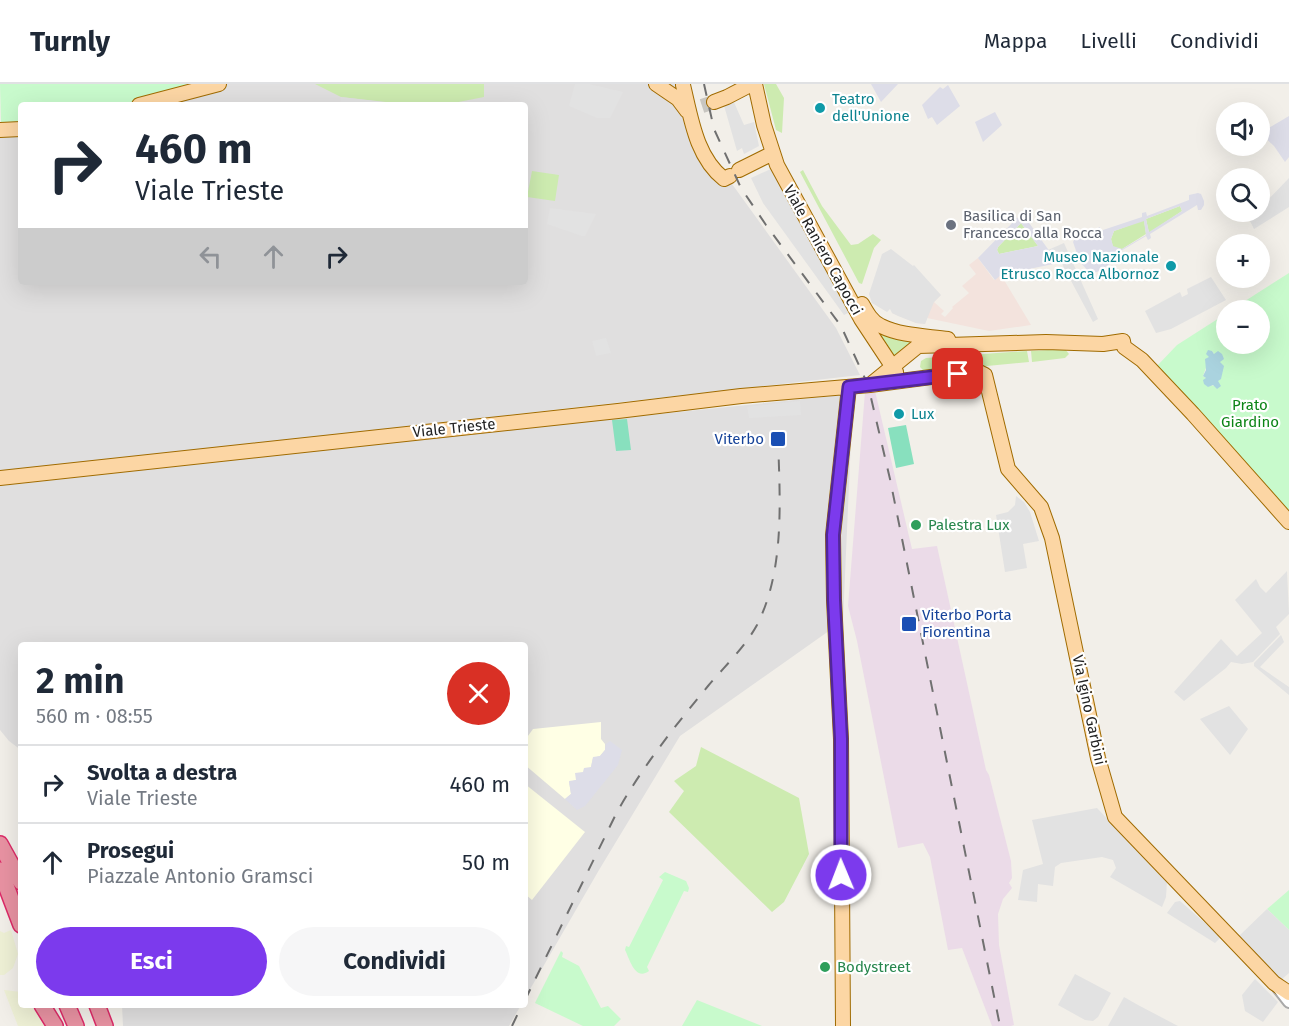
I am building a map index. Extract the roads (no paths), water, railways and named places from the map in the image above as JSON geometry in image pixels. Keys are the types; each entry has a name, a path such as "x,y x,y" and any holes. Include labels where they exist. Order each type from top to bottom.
{"highway":[{"path":"1,851 18,866"},
{"path":"1,851 18,877"},
{"path":"1,851 18,894"},
{"path":"0,870 18,917"},
{"path":"44,1008 55,1026"},
{"path":"68,1008 76,1026"},
{"path":"77,1008 85,1026"},
{"path":"98,1008 105,1026"}],"main road":[{"path":"150,102 219,84"},
{"path":"656,84 682,84 699,108 694,130 709,164 724,179 773,153"},
{"path":"656,84 678,99 699,108 727,98 753,84"},
{"name":"Viale Raniero Capocci","path":"753,84 773,153 787,183 861,318 891,366 908,380"},
{"path":"0,130 18,129"},
{"name":"Viale Raniero Capocci","path":"773,153 782,162 870,317 879,326 985,345"},
{"path":"873,381 918,346 1046,342 1103,344 1123,341 1124,347 1142,360 1193,414 1289,522"},
{"path":"873,381 881,359 877,344"},
{"name":"Viale Trieste","path":"0,478 741,396 849,387 873,381 908,380 977,371"},
{"name":"Via Igino Garbini","path":"977,371 985,375 1008,469 1041,507 1052,538 1098,758 1115,818 1274,983"},
{"path":"843,1026 841,739 833,535 849,387"},
{"path":"1274,983 1289,993"}],"street":[{"name":"Via Igino Garbini","path":"1274,983 1289,1002"}],"water":[{"path":"1208,350 1212,351 1214,354 1222,354 1224,359 1220,362 1224,366 1221,379 1218,381 1221,386 1217,389 1213,385 1208,387 1204,384 1205,359 1209,357 1206,354"}],"tunnel":[{"path":"702,106 714,102"}],"railway":[{"path":"704,84 714,129 741,188 841,326 868,385 890,479 1000,1026"},
{"path":"528,994 627,795 672,731 741,649 757,625 772,581 779,534 778,439"},
{"path":"512,1026 521,1008"}],"place":[{"name":"Teatro dell'Unione","path":"820,108"},
{"name":"Basilica di San Francesco alla Rocca","path":"951,225"},
{"name":"Museo Nazionale Etrusco Rocca Albornoz","path":"1171,266"},
{"name":"Lux","path":"899,414"},
{"name":"Viterbo","path":"778,439"},
{"name":"Palestra Lux","path":"916,525"},
{"name":"Viterbo Porta Fiorentina","path":"909,624"},
{"name":"Bodystreet","path":"825,967"}],"park label":[{"name":"Prato Giardino","path":"1250,414"}]}
